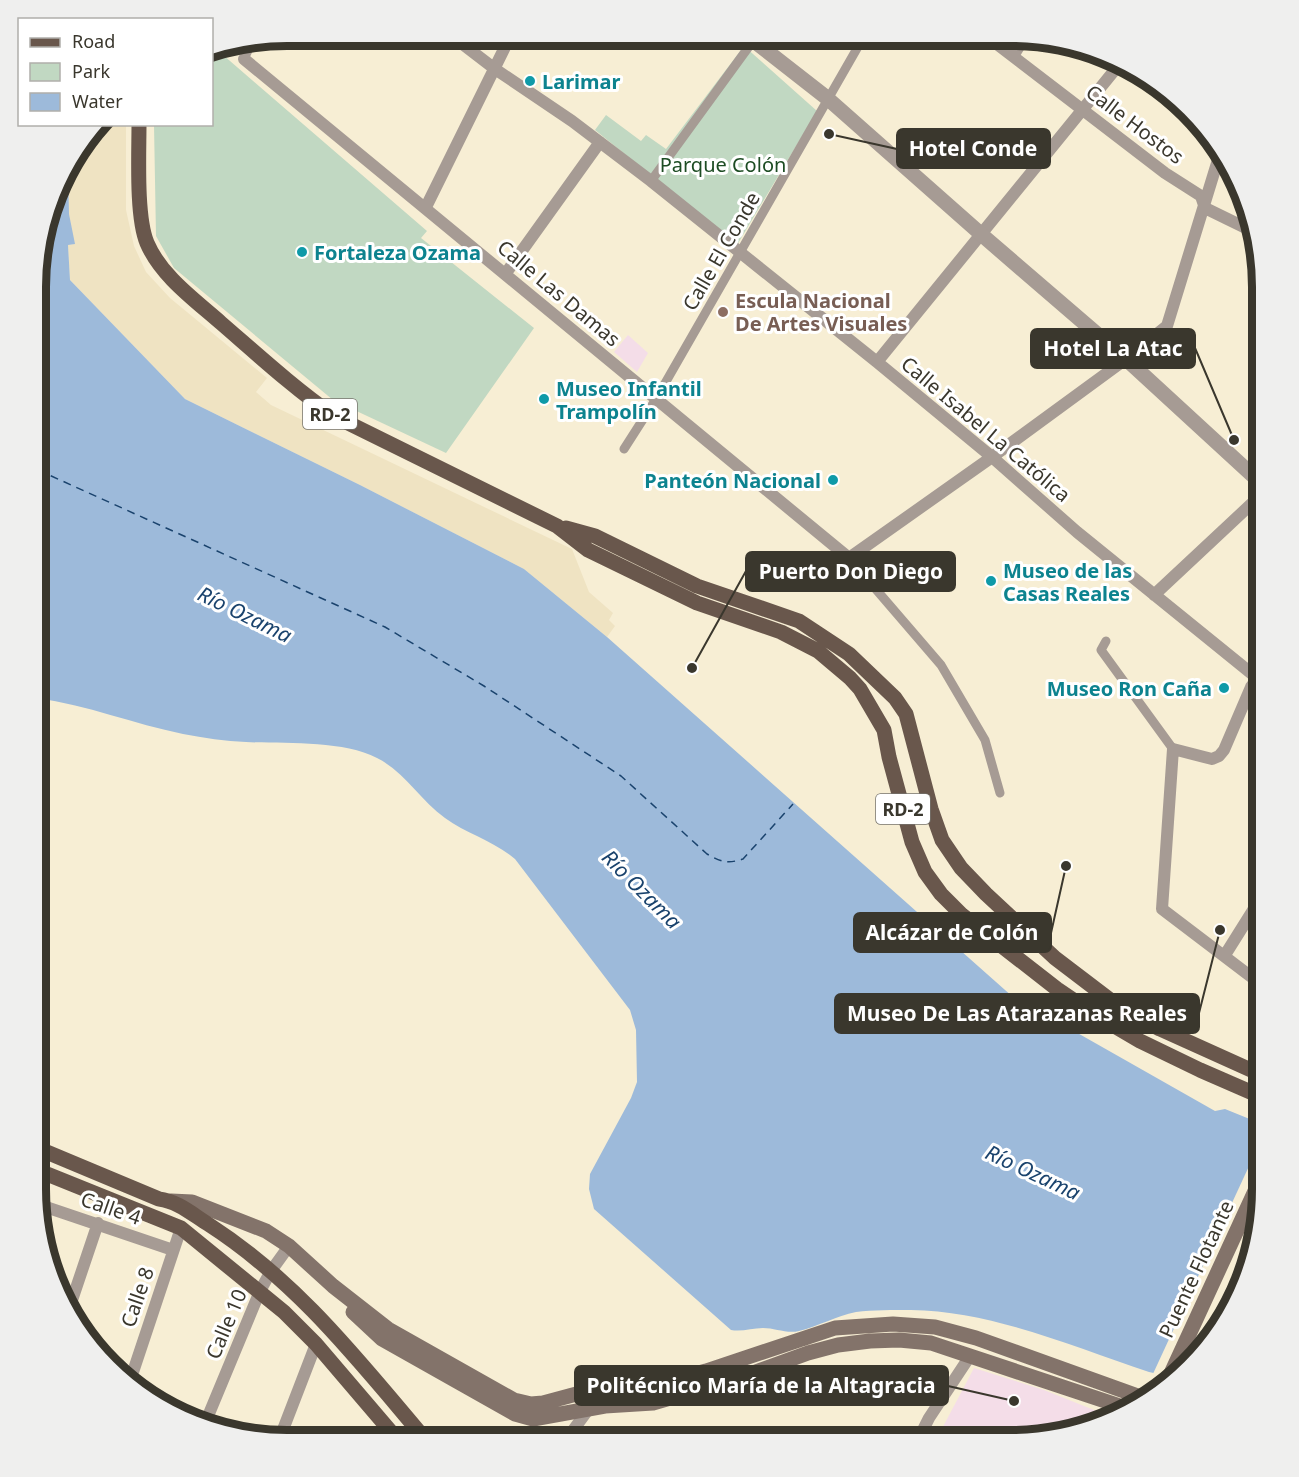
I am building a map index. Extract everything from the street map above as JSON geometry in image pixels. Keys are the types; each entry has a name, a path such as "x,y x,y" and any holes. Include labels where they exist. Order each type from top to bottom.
{"main road":[{"name":"RD-2","path":"139,126 140,206 146,242 159,264 178,285 326,411 557,526 588,550 697,603 781,632 818,651 860,689 884,730 912,842 925,872 941,894 970,921 1057,989 1094,1014 1150,1046 1252,1092"},
{"name":"RD-2","path":"557,526 595,536 697,586 799,621 849,654 895,698 906,714 942,840 961,868 986,894 1055,958 1122,1009 1160,1029 1252,1070"},
{"path":"46,1152 159,1199 192,1202 266,1231 289,1246 333,1286 388,1329 514,1400 531,1404 555,1401 595,1389 649,1385 669,1381 834,1328 893,1324 935,1327 976,1338 1136,1395"},
{"path":"46,1174 181,1228 260,1292 316,1344 389,1430"},
{"name":"Puente Flotante","path":"1174,1367 1252,1200"},
{"path":"171,1201 218,1231 271,1271 331,1328 418,1430"},
{"path":"333,1286 344,1304 382,1339 514,1414 532,1419 605,1406 653,1403 740,1378 808,1353 860,1342 898,1340 931,1343 1119,1406"}],"street":[{"name":"Calle Isabel La Católica","path":"465,46 651,181 992,456 1065,522 1154,596 1252,670"},
{"path":"426,207 506,46"},
{"path":"651,181 746,46"},
{"path":"760,46 827,98 982,236 1126,359 1252,474"},
{"name":"Calle El Conde","path":"624,449 656,399 741,253 858,46"},
{"name":"Calle Hostos","path":"1000,46 1165,173 1201,196 1205,208 1245,227"},
{"path":"1013,56 1019,46"},
{"path":"243,59 248,50"},
{"name":"Calle Las Damas","path":"243,59 426,207 849,558"},
{"path":"877,362 982,236 1115,70"},
{"path":"506,273 600,142"},
{"path":"1000,793 985,740 941,665 849,558 1126,359 1167,326 1217,162"},
{"path":"1154,596 1252,504"},
{"path":"1106,641 1101,650 1173,749 1212,759 1219,756 1252,695"},
{"path":"1173,749 1162,909 1252,976"},
{"path":"1225,955 1252,913"},
{"name":"Calle 4","path":"47,1207 174,1250"},
{"path":"72,1299 98,1223"},
{"name":"Calle 8","path":"132,1374 181,1228"},
{"name":"Calle 10","path":"208,1417 260,1292 271,1271 289,1246"},
{"path":"283,1430 316,1344"},
{"path":"923,1430 970,1356"},
{"path":"573,1430 588,1410"}],"shaded area":[{"path":"109,126 126,126 126,210 134,246 146,272 170,298 267,378 256,392 271,405 572,549 589,592 613,613 609,620 615,626 607,637 524,569 185,399 70,280 68,245 74,244 69,214 68,187 87,154"},
{"path":"628,335 648,353 637,372 614,352"},
{"path":"974,1368 1044,1390 1099,1412 1089,1418 1058,1426 1027,1430 941,1430"}],"green space":[{"name":"Parque Colón","path":"744,46 817,111 737,245 595,130 606,115 641,141 646,135 666,149"},
{"name":"Fortaleza Ozama","path":"224,55 427,231 421,238 534,328 446,453 333,400 174,268 156,236 154,126 213,126 213,58"}],"water":[{"name":"Río Ozama","path":"68,187 69,214 75,244 68,245 70,280 185,399 524,569 607,637 1039,1020 1044,1014 1215,1111 1225,1109 1252,1120 1252,1205 1248,1236 1240,1267 1228,1296 1203,1336 1165,1375 1002,1323 941,1312 863,1311 794,1332 763,1328 731,1330 594,1209 589,1189 590,1174 631,1098 637,1082 636,1030 630,1010 515,859 445,818 396,771 363,752 330,746 238,742 199,737 46,699 46,288 51,241 59,210"}],"pier":[{"path":"1252,1160 1252,1205 1248,1236 1240,1267 1228,1296 1203,1336 1182,1360 1162,1378 1152,1376"}],"ferry route":[{"path":"46,474 385,627 484,686 621,776 707,854 716,859 729,862 743,859 793,804"}],"place":[{"name":"Larimar","path":"530,81"},
{"name":"Hotel Conde","path":"829,134"},
{"name":"Fortaleza Ozama","path":"302,252"},
{"name":"Escula Nacional De Artes Visuales","path":"723,312"},
{"name":"Museo Infantil Trampolín","path":"544,399"},
{"name":"Hotel La Atac","path":"1234,440"},
{"name":"Panteón Nacional","path":"833,480"},
{"name":"Museo de las Casas Reales","path":"991,581"},
{"name":"Puerto Don Diego","path":"692,668"},
{"name":"Museo Ron Caña","path":"1224,688"},
{"name":"Alcázar de Colón","path":"1066,866"},
{"name":"Museo De Las Atarazanas Reales","path":"1220,930"},
{"name":"Politécnico María de la Altagracia","path":"1014,1401"}]}
